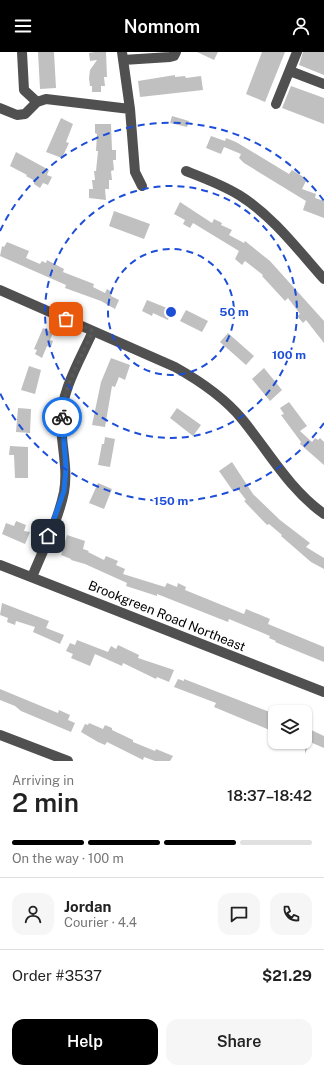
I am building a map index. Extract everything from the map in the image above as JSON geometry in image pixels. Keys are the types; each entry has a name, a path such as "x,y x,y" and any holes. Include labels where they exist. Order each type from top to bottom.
{"street":[{"path":"22,52 24,90 37,102"},
{"path":"142,186 135,172 130,108 122,56 174,56 176,52"},
{"path":"276,104 297,52"},
{"path":"290,71 324,84"},
{"path":"0,108 17,115 25,114 37,102 46,99 130,108"},
{"path":"186,171 224,187 253,205 322,272"},
{"path":"0,290 175,367 211,390 242,419 297,490 324,514"},
{"path":"32,577 59,508 64,491 66,468 61,425 64,399 70,381 93,331"},
{"name":"Brookgreen Road Northeast","path":"0,565 324,692"},
{"path":"0,735 68,761"}],"building":[{"path":"38,52 54,52 56,88 40,89"},
{"path":"106,52 107,77 104,77 105,86 101,86 101,92 92,92 92,86 90,86 90,70 97,60 90,61 89,53"},
{"path":"197,52 218,52 214,60"},
{"path":"262,52 285,52 265,102 246,94"},
{"path":"303,52 324,52 324,75 299,65"},
{"path":"175,75 175,77 185,76 186,78 201,76 203,90 140,97 138,81"},
{"path":"291,86 324,98 324,124 282,108"},
{"path":"172,116 189,121 187,127 170,123"},
{"path":"61,118 73,124 66,142 69,143 62,158 46,152"},
{"path":"95,124 111,124 112,150 116,150 116,160 113,160 114,170 111,171 112,180 109,180 109,189 105,189 106,200 89,198 89,189 93,189 92,180 95,180 94,171 96,171 98,151 96,151 97,134 95,133"},
{"path":"211,136 225,141 226,138 236,142 289,174 292,170 307,179 302,189 316,194 315,198 324,201 324,218 303,210 306,201 244,163 239,158 241,154 224,147 221,154 206,148"},
{"path":"16,152 49,170 47,175 52,177 48,185 43,183 40,188 34,184 35,181 26,176 27,175 10,166"},
{"path":"180,202 212,223 214,219 222,223 221,225 232,230 229,235 244,243 245,241 270,261 324,321 324,343 306,320 303,323 297,316 300,314 288,298 285,301 262,276 263,275 245,261 242,265 235,259 239,251 193,223 190,228 183,224 185,220 174,214"},
{"path":"114,211 150,224 144,239 109,226"},
{"path":"7,242 29,251 26,258 40,264 42,261 46,263 47,260 64,269 63,272 94,284 93,287 105,293 107,289 112,292 111,296 119,300 115,309 101,301 65,288 66,285 0,256 2,246 4,247"},
{"path":"147,300 172,310 168,320 153,313 152,316 142,311"},
{"path":"186,310 208,321 202,332 180,321"},
{"path":"43,328 53,333 50,340 53,341 51,347 47,346 42,358 35,354 37,350 34,349"},
{"path":"228,333 254,356 246,365 220,342"},
{"path":"111,358 130,365 125,380 119,377 115,387 112,386 105,427 92,425 101,382"},
{"path":"29,366 41,370 35,394 21,390"},
{"path":"264,368 282,390 270,401 252,379"},
{"path":"289,402 307,426 300,431 312,442 315,438 318,440 320,438 324,442 324,465 300,444 301,442 281,415 284,414 280,408"},
{"path":"18,408 31,409 30,433 16,432"},
{"path":"177,408 201,425 193,436 170,418"},
{"path":"105,437 115,439 110,467 98,465 102,444 104,444"},
{"path":"10,446 28,447 28,478 15,478 14,455 9,455"},
{"path":"232,462 253,494 280,520 310,543 306,547 324,558 324,569 311,562 269,524 267,525 244,501 246,500 237,488 233,491 219,471"},
{"path":"98,483 112,489 104,509 89,503"},
{"path":"16,521 26,525 24,531 30,532 25,544 2,534 6,523 14,526"},
{"path":"67,535 85,541 83,549 89,551 88,552 104,560 106,556 118,561 116,565 125,569 123,574 165,587 167,583 177,587 178,583 186,587 185,590 244,614 246,609 270,619 268,624 324,647 324,662 275,642 276,641 269,638 270,636 229,619 228,622 157,594 157,596 126,586 127,583 85,564 71,560 61,555"},
{"path":"2,603 49,621 46,628 64,635 60,644 33,632 35,627 16,621 15,625 7,622 8,618 0,615"},
{"path":"77,640 108,652 111,646 116,649 118,645 139,655 138,658 174,670 169,682 157,677 156,679 123,663 122,666 95,654 90,666 71,658 73,654 66,651 70,643 75,645"},
{"path":"178,679 184,681 184,679 268,711 268,729 214,707 216,703 174,687"},
{"path":"0,689 58,713 59,710 70,715 68,720 75,723 71,732 21,711 15,706 0,700"},
{"path":"89,723 103,729 105,725 133,740 133,742 155,751 156,749 173,756 170,761 155,761 144,757 143,760 107,742 105,745 98,742 81,732 85,724 88,725"},
{"path":"312,730 324,736 324,748 312,743"}],"way so far":[{"path":"62,417 64,399 70,381 93,331 66,319"}],"route":[{"path":"48,536 64,491 66,468 61,425 62,417"}]}
